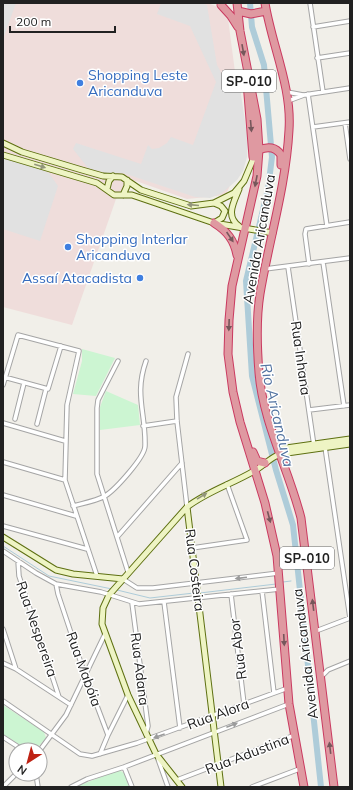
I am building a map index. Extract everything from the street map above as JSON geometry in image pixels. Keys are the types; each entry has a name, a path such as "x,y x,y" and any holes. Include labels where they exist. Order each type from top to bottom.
{"highway":[{"name":"Avenida Aricanduva","path":"237,3 241,12 240,31 257,119 261,149 257,176 232,286 228,352 233,392 241,427 247,435 259,465 273,531 280,574 289,704 302,768 304,787"},
{"name":"Avenida Aricanduva","path":"265,3 287,92 289,129 287,154 275,224 265,269 259,309 259,373 263,398 278,453 296,497 301,518 334,787"},
{"path":"221,5 231,16 240,31"},
{"path":"241,12 258,13 266,11"},
{"path":"248,74 246,93 253,157"},
{"path":"261,149 272,148 281,155 282,164 272,215 275,224"},
{"path":"214,223 229,235 234,242 238,258"}],"street":[{"path":"310,3 323,92"},
{"path":"313,27 350,21"},
{"path":"317,58 350,53"},
{"path":"288,101 308,94 350,88"},
{"path":"287,92 304,95"},
{"path":"308,94 327,226"},
{"path":"313,127 350,122"},
{"path":"345,123 350,159"},
{"path":"3,143 22,152 102,176 122,177 141,190 181,204 200,206 214,203 228,197 242,185"},
{"path":"245,228 232,221 231,216 234,202 253,157 261,149"},
{"path":"3,155 98,183 114,196 132,194 214,223 273,233"},
{"path":"107,189 109,181 113,176"},
{"path":"123,195 127,186 127,180"},
{"path":"214,203 224,208 225,213 222,218 214,223"},
{"path":"309,264 305,231 309,228 350,222"},
{"path":"265,269 350,258"},
{"path":"323,262 344,406"},
{"name":"Rua Inhana","path":"288,267 314,446"},
{"path":"3,385 4,377 18,335 79,351 80,353 67,405 64,480 97,576"},
{"path":"37,424 46,389 49,388 61,346"},
{"name":"Rua Costeira","path":"188,354 176,397 177,421 221,787"},
{"path":"118,361 98,400 96,467 128,572"},
{"path":"73,506 104,496 114,489 143,454 145,448 139,387 140,377 146,361"},
{"path":"4,377 46,389"},
{"path":"15,418 24,383"},
{"path":"308,410 350,404"},
{"path":"143,426 177,421"},
{"path":"3,423 65,441"},
{"path":"325,445 350,439"},
{"path":"168,787 156,754 147,738 128,695 105,634 102,618 103,608 110,593 187,507 209,492 227,484 278,453 314,446 350,444"},
{"path":"316,631 350,618 325,445"},
{"path":"3,462 64,480"},
{"path":"118,536 182,463"},
{"path":"192,548 247,540 227,484"},
{"path":"3,494 76,516"},
{"path":"3,526 87,549"},
{"path":"3,537 56,570 123,579 137,588 197,586 280,574"},
{"path":"3,551 56,584 76,586 110,593 132,603 146,604 198,596 281,588"},
{"name":"Rua Nespereira","path":"18,561 19,576 59,697"},
{"name":"Rua Mabóia","path":"56,584 86,676 108,735"},
{"path":"262,591 274,693"},
{"name":"Rua Abor","path":"231,594 244,704"},
{"path":"164,602 180,728"},
{"name":"Rua Adana","path":"132,603 148,726 147,738"},
{"path":"3,629 16,669"},
{"path":"46,742 71,705 105,634"},
{"path":"321,677 328,670 350,661"},
{"path":"3,663 16,669 71,705"},
{"name":"Rua Alora","path":"3,701 83,755 100,754 180,728 288,688"},
{"path":"100,754 128,695"},
{"path":"70,787 87,779 124,767 289,704"},
{"name":"Rua Adustina","path":"177,780 296,735"},
{"path":"156,754 182,787"},
{"path":"124,767 132,787"},
{"path":"252,787 302,768"}],"shaded area":[{"path":"3,3 208,3 227,11 245,148 226,195 187,199 136,181 116,199 72,325 3,307"},
{"path":"3,3 16,3 3,39"},
{"path":"161,3 201,3 207,5 217,65 224,78 239,81 248,141 247,157 243,171 237,180 222,193 210,198 195,197 123,173 105,173 88,168 73,149 76,143 141,164 148,145 152,149 159,148 167,143 171,137 193,145 216,82 190,26 157,14"},
{"path":"3,158 28,164 49,173 58,186 40,241 3,229"}],"green space":[{"path":"82,349 115,358 96,396 73,394 82,361"},
{"path":"106,391 138,405 140,425 100,430 100,407"},
{"path":"3,705 44,732 46,738 42,742 16,742 3,734"},
{"path":"119,770 124,773 129,787 75,787"}],"waterway":[{"name":"Rio Aricanduva","path":"250,3 252,27 264,65 272,157 268,189 246,281 252,376 276,470 293,525 321,787"},
{"path":"3,546 49,576 112,589"},
{"path":"283,582 291,581"},
{"path":"200,593 276,584"},
{"path":"117,590 150,598 194,593"}],"place":[{"name":"Shopping Leste Aricanduva","path":"80,83"},
{"name":"Shopping Interlar Aricanduva","path":"68,247"},
{"name":"Assaí Atacadista","path":"140,278"}]}
